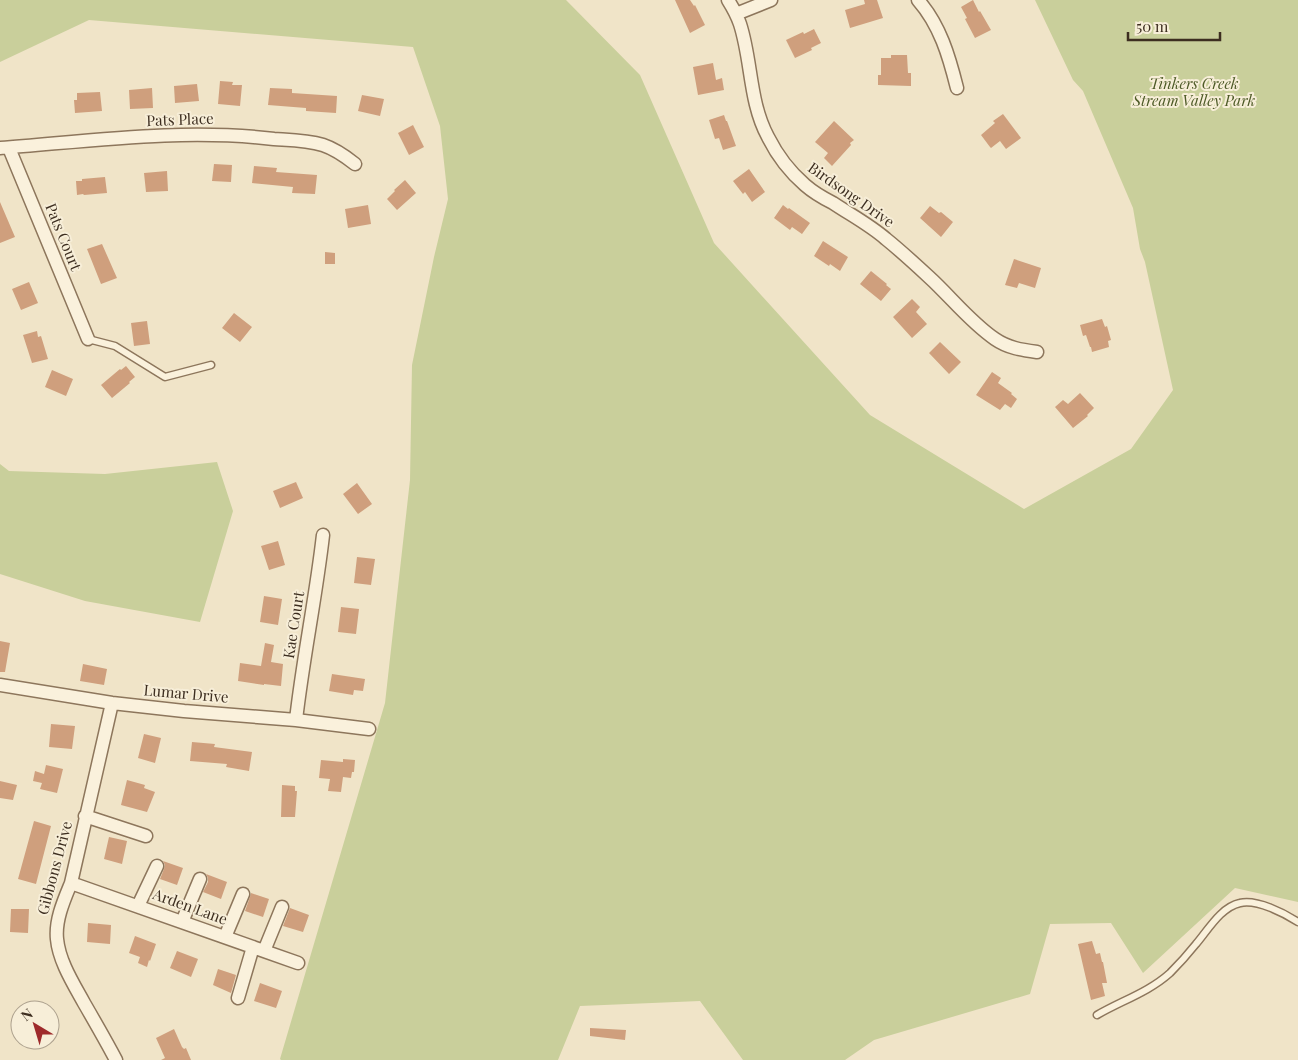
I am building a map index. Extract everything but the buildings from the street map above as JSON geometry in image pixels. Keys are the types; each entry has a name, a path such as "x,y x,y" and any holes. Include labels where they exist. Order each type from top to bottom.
{"street":[{"name":"Birdsong Drive","path":"728,0 740,25 754,99 759,115 773,146 789,168 806,186 884,238 930,277 951,299 1003,345 1014,349 1037,352"},
{"path":"736,14 771,0"},
{"path":"918,0 941,36 952,66 957,88"},
{"name":"Pats Place","path":"4,148 64,142 210,134 300,141 323,145 344,155 355,164"},
{"name":"Pats Court","path":"4,148 88,340"},
{"name":"Kae Court","path":"296,720 323,536"},
{"name":"Lumar Drive","path":"0,685 112,703 199,713 296,720 369,729"},
{"name":"Gibbons Drive","path":"112,703 71,883 58,919 57,939 71,980 116,1060"},
{"path":"85,816 146,836"},
{"path":"138,906 157,866"},
{"path":"182,922 200,879"},
{"name":"Arden Lane","path":"71,883 298,963"},
{"path":"225,937 243,894"},
{"path":"238,998 259,949 282,907"}],"lane":[{"path":"88,340 115,346 165,377 211,365"},
{"path":"1097,1015 1120,1002 1146,991 1169,974 1228,908 1240,903 1260,904 1298,922"}],"green space":[{"name":"Tinkers Creek Stream Valley Park","path":"0,0 566,0 640,75 714,243 870,415 1024,509 1131,449 1173,390 1145,262 1140,249 1133,208 1083,91 1073,80 1035,0 1298,0 1298,902 1235,888 1143,973 1111,923 1050,924 1030,994 874,1040 845,1060 743,1060 700,1001 580,1006 558,1060 281,1060 385,703 410,480 412,365 448,199 440,126 413,47 89,20 0,62"},
{"path":"217,462 233,511 200,622 85,601 0,574 0,464 9,471 105,474"}]}
